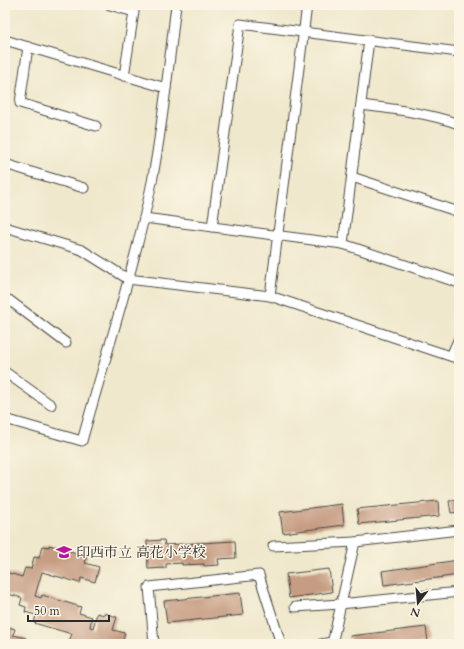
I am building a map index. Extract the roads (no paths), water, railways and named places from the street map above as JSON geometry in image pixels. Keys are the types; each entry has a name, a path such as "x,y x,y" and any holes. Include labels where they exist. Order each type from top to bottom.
{"street":[{"path":"110,5 134,12 124,76"},
{"path":"5,419 82,441 144,218 158,148 176,5"},
{"path":"270,296 307,5"},
{"path":"212,227 240,24 459,52"},
{"path":"5,40 166,88"},
{"path":"343,244 369,40"},
{"path":"28,47 20,103 96,126"},
{"path":"361,105 420,113 459,124"},
{"path":"5,164 84,188"},
{"path":"352,177 459,212"},
{"path":"144,218 343,244 459,283"},
{"path":"5,227 82,250 128,279 270,296 455,358 459,338"},
{"path":"5,299 9,300 66,343"},
{"path":"5,372 51,405"},
{"path":"273,546 355,542 459,530"},
{"path":"321,644 332,643 355,542"},
{"path":"154,644 149,587 259,575 281,644"},
{"path":"296,607 459,592"}],"place":[{"name":"印西市立 高花小学校","path":"64,552"}]}
